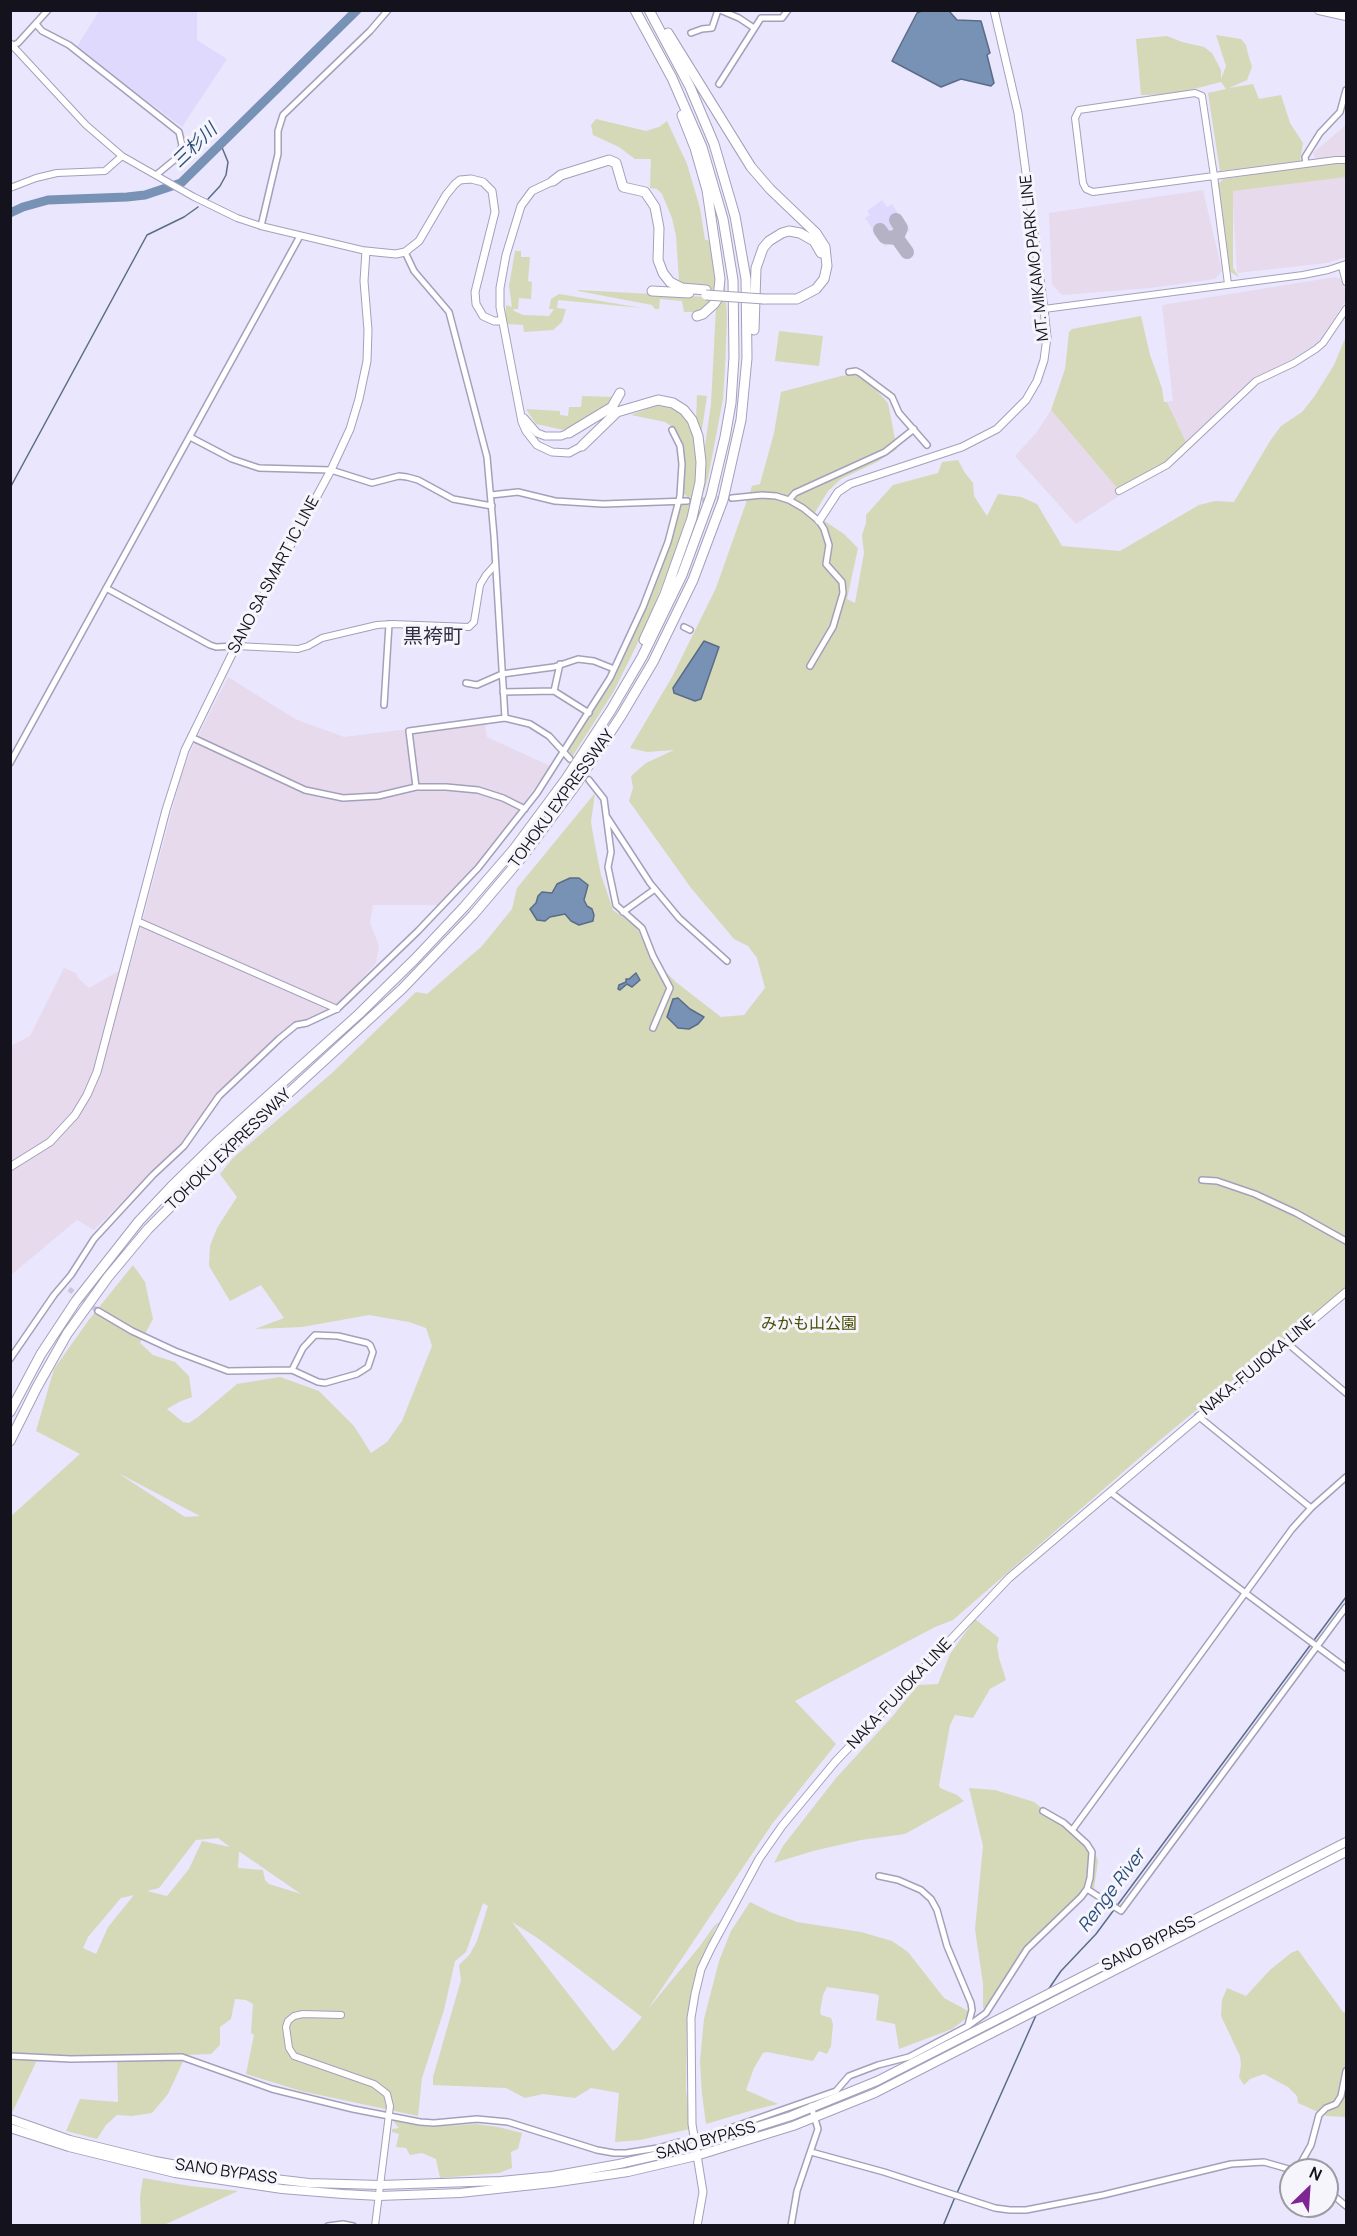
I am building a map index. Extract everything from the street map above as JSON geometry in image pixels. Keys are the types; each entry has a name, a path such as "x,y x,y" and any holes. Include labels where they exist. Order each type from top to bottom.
{"highway":[{"name":"TOHOKU EXPRESSWAY","path":"10,1412 57,1328 118,1246 171,1187 366,1007 464,907 513,849 593,739 627,684 672,597 700,529 721,458 733,380 734,302 723,219 702,147 672,78 635,10"},
{"name":"TOHOKU EXPRESSWAY","path":"10,1441 67,1334 126,1254 195,1180 263,1115 368,1022 446,944 523,856 575,786 638,689 672,626 693,580 723,500 741,420 747,370 748,319 743,259 722,165 690,87 649,10"},
{"path":"652,291 706,292 797,299 816,289 824,279 827,266 825,247 816,233 770,189 751,167 653,10"},
{"path":"672,78 674,96 695,148 704,180 720,279 718,298 703,314 697,316"},
{"path":"553,181 561,175 609,160 616,163 622,187 645,192 655,207 659,228 658,260 663,273 670,282 682,288 706,292"},
{"path":"553,181 605,165 612,167 616,173 612,187"},
{"path":"741,420 749,404 752,382 757,263 769,241 782,233 795,232 810,238 818,246 822,257 820,274 814,284 793,295 764,297"},
{"path":"569,433 612,407 620,393"},
{"path":"582,446 617,412 658,400 674,403 684,410 692,420 698,436 702,462 692,518 627,684"},
{"name":"SANO BYPASS","path":"10,2119 70,2140 215,2172 309,2182 380,2186 460,2184 552,2176 695,2152 918,2062 1347,1842"},
{"name":"SANO BYPASS","path":"10,2128 69,2147 175,2173 282,2189 379,2196 460,2193 628,2172 815,2119 875,2093 1347,1852"}],"main road":[{"name":"MT. MIKAMO PARK LINE","path":"819,521 838,492 850,484 969,444 997,429 1012,416 1031,390 1044,360 1047,337 1018,113 994,10"},
{"path":"1319,10 1347,16"},
{"path":"366,251 396,254 405,252 419,241 455,184 460,180 471,178 483,182 492,191 495,212 477,284 476,304 483,316 494,321 502,321"},
{"path":"553,181 532,191 521,206 510,237 502,272 500,288 502,321 526,431 537,445 559,454 569,453 582,446"},
{"name":"SANO SA SMART IC LINE","path":"10,1167 50,1142 75,1115 87,1095 99,1064 176,776 191,737 236,646 331,470 350,429 365,375 368,330 364,281 366,251"},
{"path":"522,413 537,433 554,436 569,433"},
{"name":"NAKA-FUJIOKA LINE","path":"697,2226 703,2192 692,2124 691,2038 695,1994 701,1969 759,1859 813,1787 992,1596 1025,1564 1347,1292"}],"street":[{"path":"48,10 18,43 11,45 86,125 122,156 222,212 261,226 366,251"},
{"path":"261,226 278,154 278,131 283,115 370,31 388,10"},
{"path":"691,33 712,28 719,10 739,18 754,28"},
{"path":"719,84 761,18 780,19 788,10"},
{"path":"36,24 42,31 69,45 179,132 182,145 178,156 156,175"},
{"path":"1306,164 1305,157 1320,133 1340,112 1347,90"},
{"path":"1228,284 1214,176 1203,100 1199,94 1083,109 1076,113 1083,183 1089,191 1093,192 1214,176 1306,164 1347,160"},
{"path":"10,188 57,173 105,171 122,156"},
{"path":"10,763 300,236"},
{"path":"405,252 414,271 449,312 487,457 505,718"},
{"path":"1044,309 1303,275 1344,266 1347,282"},
{"path":"1119,491 1167,465 1256,381 1294,363 1316,349 1323,343 1347,309"},
{"path":"849,372 860,373 892,397 898,413 927,445"},
{"path":"789,500 795,493 885,452 914,429"},
{"path":"10,1359 94,1239 183,1146 219,1096 296,1025 307,1023 338,1009 418,931 478,868 525,809 589,713 614,669 644,607 668,542 679,501 682,464 680,446 672,430"},
{"path":"190,437 232,459 259,468 331,470 372,483 399,476 412,478 453,499 492,506"},
{"path":"491,495 518,492 555,501 603,504 687,501"},
{"path":"732,498 762,495 789,500 819,521 829,541 826,564 842,582 843,593 833,627 810,666"},
{"path":"106,588 216,647 298,649 322,638 389,624 472,626 480,585 495,565"},
{"path":"644,607 653,611"},
{"path":"384,705 389,624"},
{"path":"466,683 477,685 502,674 544,669 578,659 602,663 614,669"},
{"path":"554,691 560,664"},
{"path":"503,692 554,691 589,713"},
{"path":"416,787 409,731 505,718 530,724 549,736 570,759"},
{"path":"191,737 304,790 343,798 378,796 416,787 446,787 478,790 525,809"},
{"path":"589,780 604,799 610,852 608,867 616,905 642,928 653,956 670,988 653,1029"},
{"path":"607,817 655,890 679,918 728,961"},
{"path":"623,912 655,890"},
{"path":"138,921 338,1009"},
{"path":"1202,1180 1217,1181 1255,1194 1347,1241"},
{"path":"63,1284 69,1289"},
{"path":"98,1311 132,1330 219,1369 247,1372 292,1370 322,1383 351,1377 368,1367 373,1352 367,1343 338,1336 315,1335 303,1348 292,1370"},
{"path":"1286,1342 1347,1394"},
{"path":"1198,1416 1311,1508"},
{"path":"1072,1829 1292,1529 1311,1508 1347,1477"},
{"path":"1110,1491 1347,1668"},
{"path":"1087,1889 1119,1910 1185,1826 1314,1644 1347,1606"},
{"path":"717,2133 810,2106 836,2091 849,2076 909,2057 968,2026 986,2013 1027,1949 1082,1897 1087,1889 1093,1864 1092,1852 1072,1829 1043,1811"},
{"path":"879,1876 898,1880 921,1890 931,1899 937,1910 947,1946 971,2003 972,2010 968,2026"},
{"path":"340,2015 303,2014 291,2018 286,2027 291,2054 380,2086 389,2098 389,2115 375,2226"},
{"path":"10,2056 70,2059 182,2057 272,2089 353,2109 434,2123 477,2119 508,2122 597,2150 614,2153 646,2150 679,2142"},
{"path":"1304,2158 1311,2145 1319,2115 1326,2108 1336,2104 1341,2096 1347,2071"},
{"path":"791,2226 797,2191 818,2130 810,2106"},
{"path":"811,2152 995,2208 1026,2210 1103,2195 1231,2164 1264,2162 1279,2166"},
{"path":"328,2226 343,2224 353,2226"}],"shaded area":[{"path":"99,11 197,11 197,40 227,59 182,127 76,48"},
{"path":"1346,125 1346,156 1316,159 1313,153"},
{"path":"1346,176 1346,257 1327,263 1237,273 1232,189"},
{"path":"1203,190 1222,271 1215,279 1150,288 1062,295 1052,284 1049,213"},
{"path":"882,200 887,207 892,204 910,230 885,247 865,218 870,215 867,211"},
{"path":"1335,277 1341,279 1346,300 1322,338 1315,345 1290,360 1253,378 1186,442 1167,402 1173,401 1162,305"},
{"path":"1051,410 1122,494 1076,524 1015,456 1036,433"},
{"path":"228,677 295,719 344,737 408,729 485,725 487,737 550,766 492,848 440,905 373,905 370,923 379,946 376,963 340,1003 308,1020 294,1022 220,1090 183,1141 94,1230 77,1220 11,1275 11,1046 30,1036 64,968 76,973 89,988 117,972 129,971 182,773"}],"green space":[{"path":"1216,35 1241,39 1246,45 1252,67 1247,80 1229,88 1253,84 1259,99 1281,95 1290,123 1303,143 1300,161 1220,171 1208,93 1226,89 1221,82 1174,94 1141,95 1136,39 1167,36 1204,47 1212,53 1221,70 1221,79 1226,66"},
{"path":"596,119 646,131 659,127 667,121 687,164 700,208 705,240 708,240 710,245 716,276 711,304 697,312 684,312 682,301 660,299 659,309 655,309 652,305 578,291 707,297 679,280 676,236 672,218 662,194 657,189 650,188 651,159 635,159 619,147 593,135 591,125"},
{"path":"1334,163 1346,164 1346,177 1233,191 1233,268 1239,277 1229,271 1218,184 1223,179"},
{"path":"711,199 724,271 727,317 725,367 723,399 708,478 693,529 711,404 716,307 719,300"},
{"path":"515,251 521,251 521,257 530,257 528,281 532,282 531,299 519,298 518,309 513,309 514,311 523,315 549,316 554,309 549,309 551,299 559,294 642,308 558,300 557,308 566,309 562,322 553,330 524,332 523,325 506,324 506,305 512,307 509,286"},
{"path":"1141,316 1164,402 1167,402 1186,442 1165,463 1117,488 1051,410 1065,369 1069,332 1072,329"},
{"path":"779,331 823,336 819,366 775,361"},
{"name":"みかも山公園","path":"1346,336 1346,1287 1160,1440 953,1620 935,1627 795,1701 836,1744 772,1824 648,2009 714,1926 722,1920 715,1929 699,1971 687,2026 686,2089 690,2129 640,2140 615,2142 619,2093 591,2088 575,2098 543,2094 525,2098 506,2088 433,2085 433,2077 461,1980 459,1965 470,1954 477,1941 488,1906 483,1903 466,1952 455,1961 444,2010 422,2078 418,2116 301,2091 246,2074 254,2035 251,2033 253,2004 246,2000 235,1999 231,2019 220,2027 220,2045 211,2054 186,2055 168,2094 152,2113 132,2116 117,2115 106,2125 97,2139 66,2131 80,2099 118,2102 117,2055 38,2058 11,2115 10,1517 80,1454 36,1431 54,1369 88,1321 133,1265 145,1282 153,1319 140,1343 153,1355 175,1362 189,1376 192,1397 167,1409 183,1422 189,1423 198,1417 237,1384 280,1377 319,1391 354,1426 371,1453 387,1442 402,1421 432,1346 426,1328 409,1322 369,1315 302,1327 255,1329 284,1318 261,1285 230,1301 209,1266 210,1246 217,1228 237,1197 220,1174 233,1158 332,1073 416,992 427,994 482,946 512,909 517,888 595,793 591,822 601,875 613,910 636,926 651,958 677,983 721,1017 744,1015 765,988 757,958 748,946 734,939 691,888 629,801 633,788 631,776 646,763 674,750 647,752 630,748 672,677 716,588 752,486 760,484 774,433 781,392 856,374 868,381 888,403 897,449 877,462 841,479 828,491 814,514 844,534 858,548 847,599 855,603 864,553 862,535 866,515 893,485 938,473 942,462 958,460 973,483 974,496 987,516 998,494 1021,497 1037,504 1062,546 1120,551 1199,505 1215,501 1234,502 1270,441 1281,426 1302,412 1334,365","holes":["121,1475 200,1516 185,1517","218,1838 230,1847 202,1841 189,1869 167,1896 147,1891 159,1888 196,1840","240,1852 301,1894 269,1884 265,1880 263,1870 238,1868","134,1895 108,1927 96,1954 83,1948 88,1937 121,1898","512,1922 539,1939 642,2017 613,2051"]},
{"path":"697,395 707,396 701,436 696,421"},
{"path":"582,396 615,397 609,405 564,430 536,424 526,409 560,411 560,415 568,416 569,407 581,407"},
{"path":"657,405 678,409 695,431 697,475 694,495 646,626 614,691 572,757 568,749 639,621 681,503 689,502 690,498 682,491 683,449 674,428 665,422 631,415"},
{"path":"975,1619 999,1638 997,1646 999,1658 1006,1680 990,1689 973,1718 955,1715 950,1725 939,1785 940,1788 957,1795 964,1801 905,1834 861,1840 774,1863 783,1846 836,1778 918,1685 938,1684 950,1654"},
{"path":"969,1788 995,1790 1034,1802 1094,1850 1098,1861 1094,1889 1033,1946 990,2004 983,2008 983,1984 975,1929 983,1846"},
{"path":"750,1902 797,1922 861,1932 892,1941 908,1952 944,1998 970,2012 968,2017 952,2029 899,2049 895,2024 876,2020 879,1996 827,1987 820,2011 821,2015 831,2018 833,2024 831,2046 827,2054 819,2051 813,2061 763,2053 754,2068 746,2090 778,2104 706,2124 700,2061 704,2019 719,1961 731,1931"},
{"path":"1298,1950 1346,2013 1346,2117 1327,2116 1298,2103 1297,2096 1288,2087 1264,2074 1250,2079 1244,2085 1239,2077 1240,2056 1221,2016 1222,2000 1227,1988 1246,1996 1270,1970"},
{"path":"393,2121 431,2127 476,2124 522,2133 518,2149 511,2152 512,2168 499,2173 440,2178 436,2159 422,2153 410,2155 406,2148 396,2147 399,2134 392,2132 392,2129 399,2128"},
{"path":"143,2178 238,2191 164,2225 141,2225 140,2197"}],"water":[{"path":"949,11 957,20 981,21 990,53 987,55 994,83 991,86 961,79 941,87 892,61 917,13"},
{"path":"704,641 719,647 701,699 695,701 674,693 673,688"},
{"path":"570,878 579,878 588,885 584,900 592,909 593,921 579,925 565,914 550,917 545,921 537,920 530,909 536,903 538,896 542,892 552,893 557,884"},
{"path":"636,973 640,980 632,987 627,984 620,990 618,989 619,985"},
{"path":"678,998 690,1009 704,1017 689,1029 678,1028 667,1017 673,999"}],"waterway":[{"name":"三杉川","path":"10,213 48,200 145,195 181,183 357,10"},
{"path":"208,199 226,175 228,162 221,145"},
{"path":"10,488 147,235 184,217 198,207"},
{"name":"Renge River","path":"1048,1990 1061,1971 1096,1934 1346,1597"},
{"name":"Renge River","path":"957,2193 1037,2013"},
{"name":"Renge River","path":"943,2226 955,2197"}],"taxiway":[{"path":"896,220 901,228 897,238"},
{"path":"880,230 885,237 897,238"},
{"path":"897,238 907,252"}],"tunnel":[{"path":"687,501 732,498"},
{"path":"69,1289 98,1311"},
{"path":"679,2142 716,2133"}],"district":[{"name":"黒袴町","path":"433,637"}]}
